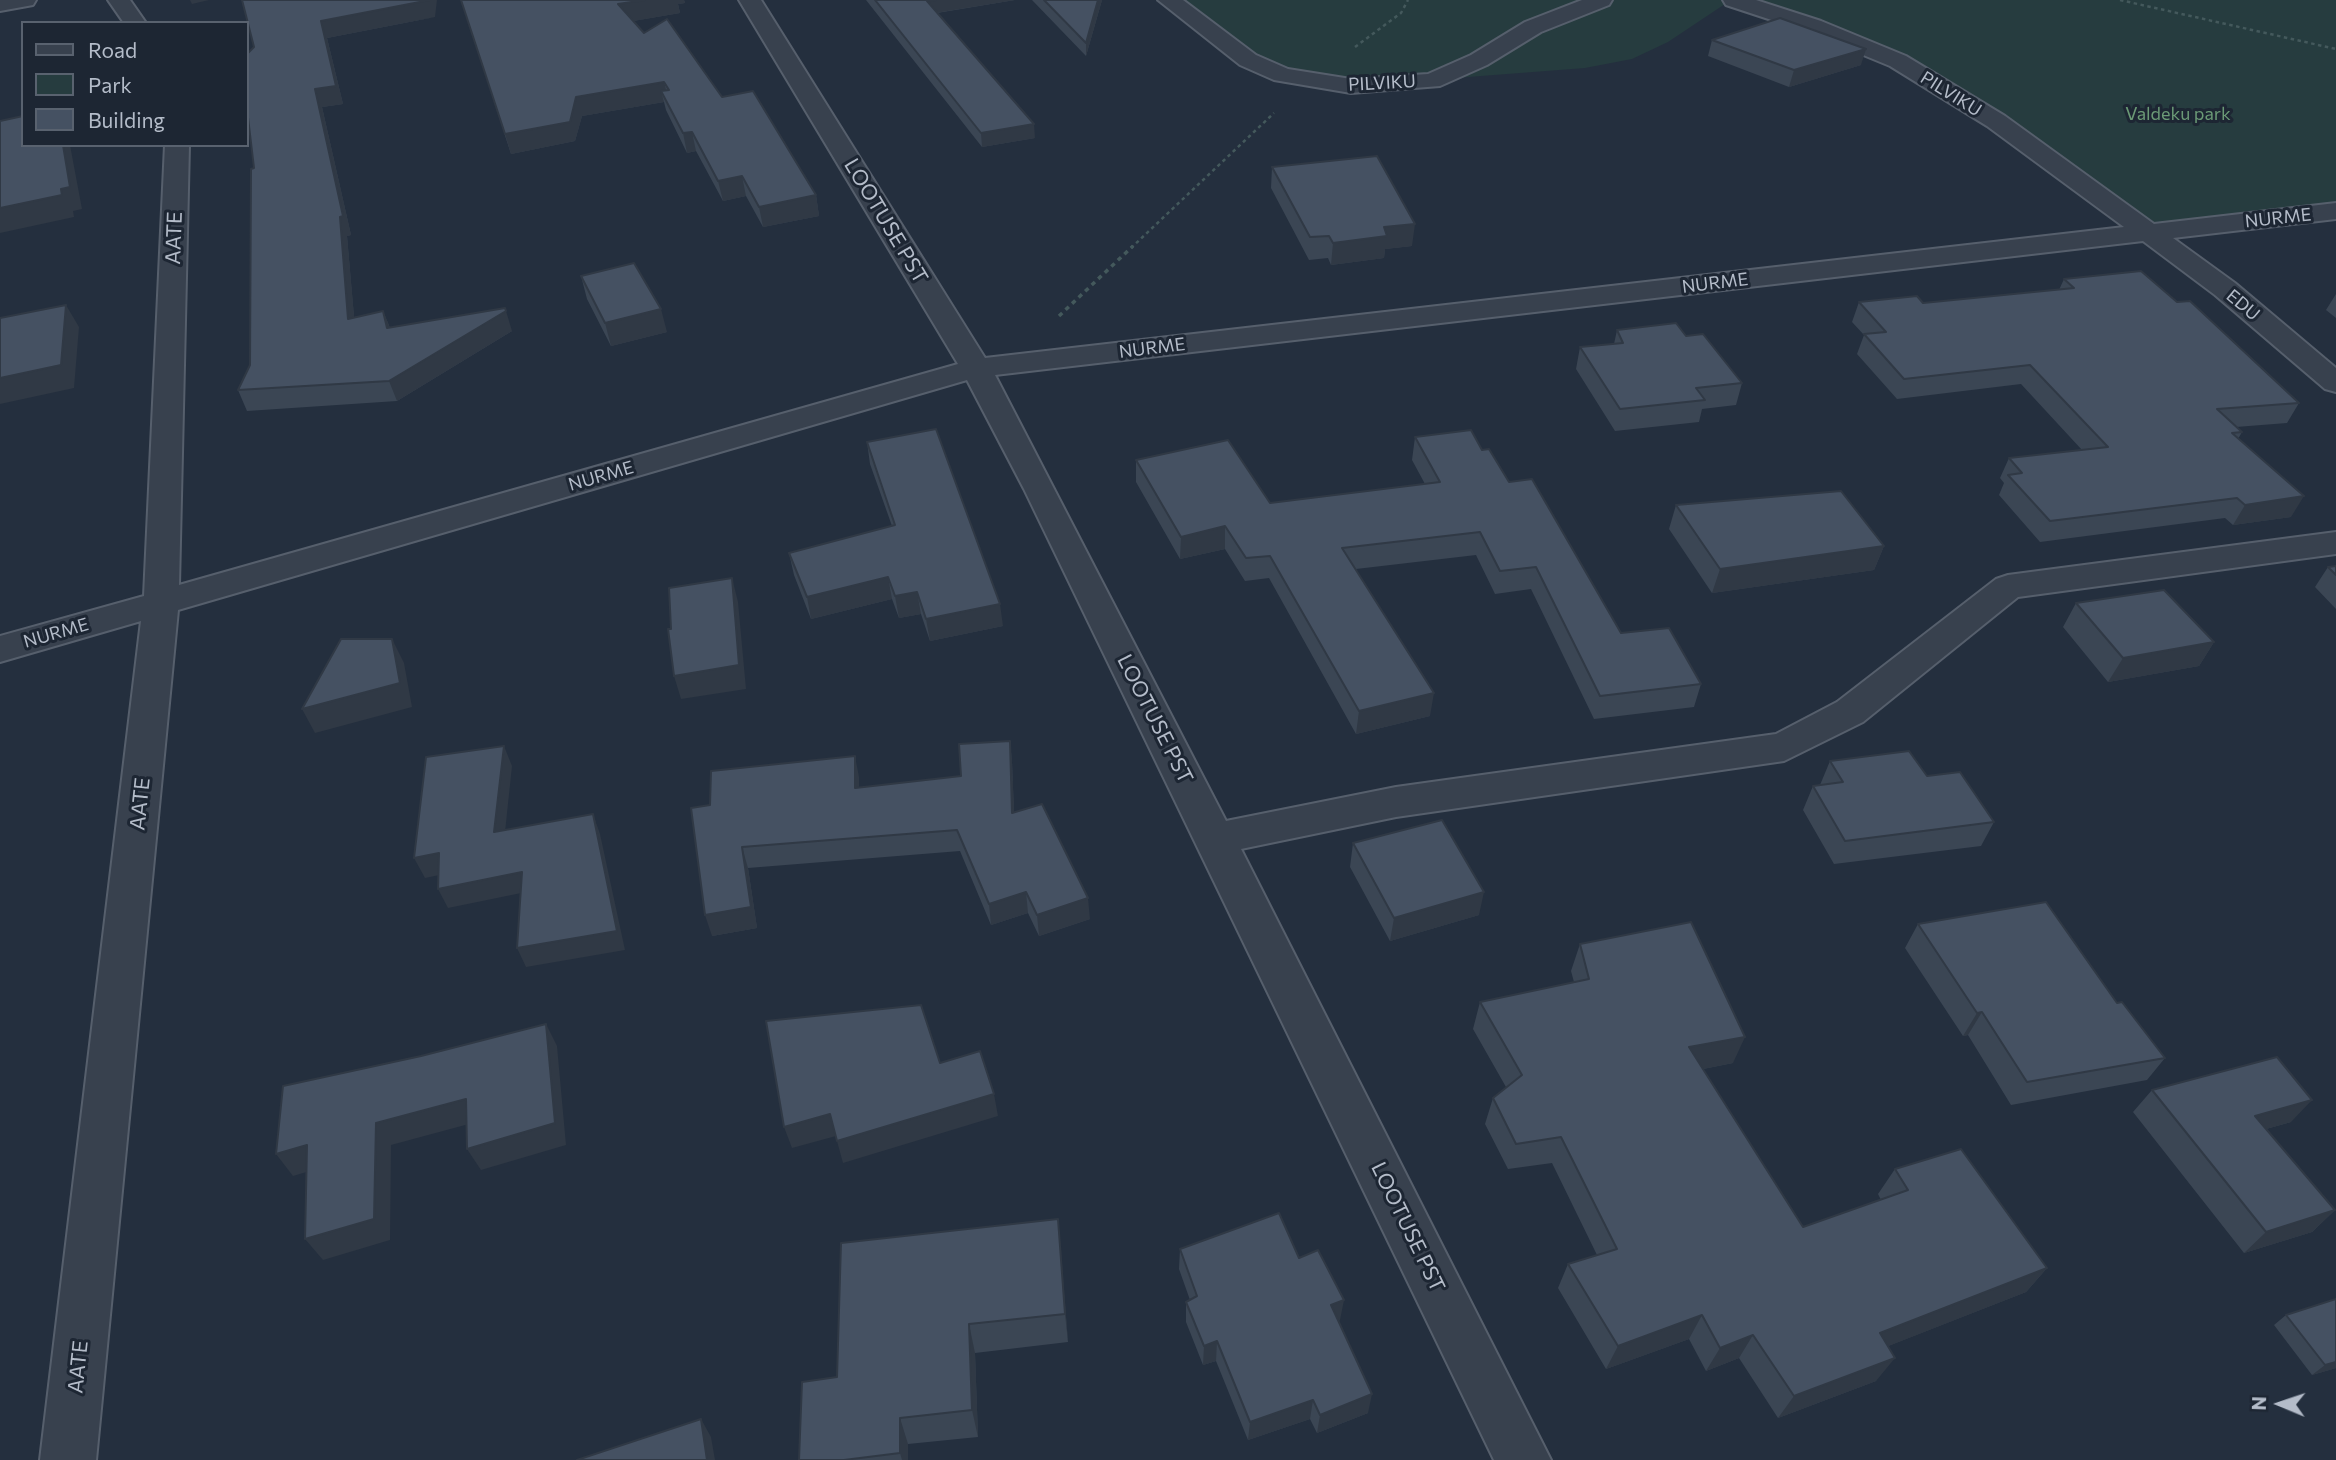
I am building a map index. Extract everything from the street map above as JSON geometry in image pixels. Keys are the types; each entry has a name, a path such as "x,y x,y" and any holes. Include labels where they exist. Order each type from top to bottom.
{"street":[{"path":"0,5 25,0"},
{"path":"119,0 134,21"},
{"name":"LOOTUSE PST","path":"750,0 992,366 1040,489 1522,1460"},
{"name":"PILVIKU","path":"1169,0 1248,60 1282,75 1314,83 1351,86 1432,80 1479,60 1532,27 1601,0"},
{"name":"PILVIKU","path":"1734,0 1813,26 1898,61 1996,121 2145,233"},
{"name":"AATE","path":"68,1460 162,603 177,147"},
{"name":"NURME","path":"0,649 992,366 2336,211"},
{"name":"EDU","path":"2145,233 2225,289 2336,383"},
{"path":"1215,839 1396,802 1784,747 1850,712 2008,587 2336,543"}],"path":[{"path":"1345,54 1401,13 1408,0"},
{"path":"2120,0 2336,48"},
{"path":"992,366 1281,107 1314,83"}],"green space":[{"path":"1169,0 1731,0 1668,42 1632,59 1585,68 1351,86 1282,75"},
{"name":"Valdeku park","path":"1734,0 2336,0 2336,211 2145,233 1898,61"}],"building":[{"path":"242,0 430,0 321,21 336,86 315,89 343,216 340,217 348,319 383,311 387,328 505,308 506,311 389,381 238,390 250,365 251,169 254,168 248,117 248,53 254,47"},
{"path":"461,0 645,0 618,4 644,33 667,19 722,97 753,91 816,195 759,207 742,176 718,181 692,132 683,133 661,91 669,90 664,82 576,97 570,122 505,134"},
{"path":"875,0 936,0 927,1 1034,124 981,133"},
{"path":"1044,0 1098,0 1086,43"},
{"path":"1780,18 1866,49 1794,70 1712,40"},
{"path":"21,116 21,147 63,147 70,187 61,189 62,195 0,208 0,121"},
{"path":"1377,156 1415,224 1384,227 1387,236 1333,243 1329,236 1310,237 1272,167"},
{"path":"634,263 661,309 605,323 581,276"},
{"path":"2141,271 2177,302 2190,301 2299,403 2217,409 2242,432 2232,433 2304,496 2245,505 2237,498 2050,521 2008,475 2022,473 2009,458 2108,447 2030,365 1904,379 1864,334 1886,332 1859,302 1917,296 1923,303 2074,288 2064,279"},
{"path":"66,305 61,365 0,378 0,318"},
{"path":"1676,323 1686,336 1703,334 1742,383 1696,388 1705,400 1620,409 1580,347 1623,343 1617,330"},
{"path":"936,429 1000,604 926,619 917,592 895,596 888,577 807,597 789,553 895,525 867,442"},
{"path":"1471,430 1482,450 1489,449 1509,482 1532,479 1621,633 1669,628 1701,684 1600,696 1536,567 1500,571 1480,532 1342,548 1434,693 1359,711 1270,556 1246,558 1225,526 1181,537 1136,460 1228,440 1270,503 1440,482 1415,437"},
{"path":"1841,491 1884,546 1720,569 1676,505"},
{"path":"2336,566 2336,575 2328,567"},
{"path":"732,578 739,665 674,676 668,629 671,629 669,588"},
{"path":"2164,590 2214,642 2123,658 2076,603"},
{"path":"341,639 392,639 400,683 302,709"},
{"path":"1010,741 1012,813 1042,804 1088,898 1037,915 1026,892 989,904 957,830 742,847 751,907 705,915 691,808 710,805 711,771 855,756 855,788 961,776 959,744"},
{"path":"504,746 494,832 593,814 617,931 517,948 522,872 438,889 439,853 414,858 426,757"},
{"path":"1909,751 1927,776 1960,772 1994,822 1845,841 1813,786 1843,782 1830,761"},
{"path":"1442,820 1484,892 1394,918 1353,843"},
{"path":"2046,902 2117,1003 2122,1002 2165,1058 2027,1082 1982,1012 1977,1013 1918,924"},
{"path":"1691,922 1745,1037 1689,1047 1803,1227 1908,1190 1895,1169 1961,1149 2047,1268 1880,1333 1895,1358 1794,1396 1753,1335 1720,1348 1702,1315 1618,1346 1568,1264 1617,1249 1561,1137 1516,1144 1493,1098 1522,1075 1480,1002 1589,979 1580,944"},
{"path":"921,1005 940,1063 980,1051 994,1094 837,1141 830,1114 784,1127 766,1021"},
{"path":"546,1024 555,1123 467,1149 466,1099 376,1123 374,1219 305,1239 307,1145 276,1154 283,1086 421,1056"},
{"path":"2277,1057 2312,1100 2255,1116 2335,1210 2266,1232 2152,1090"},
{"path":"1279,1213 1299,1258 1318,1250 1344,1300 1331,1305 1372,1394 1320,1415 1313,1400 1250,1422 1217,1341 1204,1346 1186,1302 1197,1296 1180,1249"},
{"path":"1058,1219 1065,1314 969,1324 972,1410 900,1418 900,1453 844,1460 799,1460 802,1382 837,1377 841,1243"},
{"path":"2336,1299 2336,1362 2325,1365 2286,1315"},
{"path":"701,1419 707,1460 577,1460"}]}
